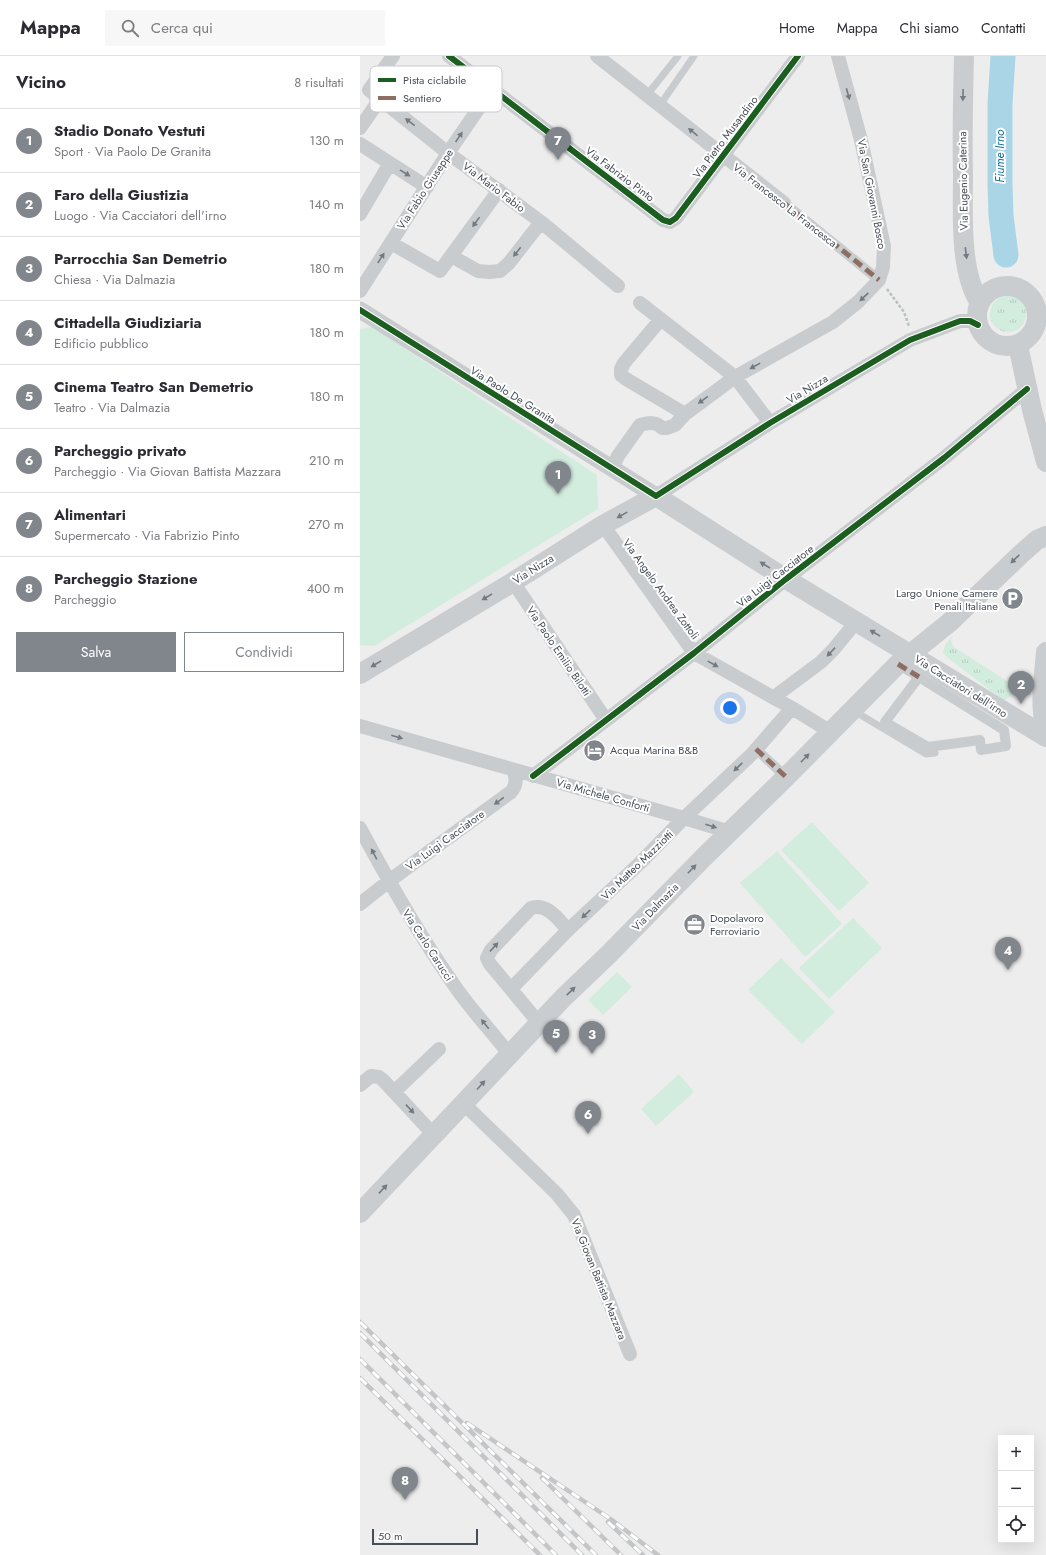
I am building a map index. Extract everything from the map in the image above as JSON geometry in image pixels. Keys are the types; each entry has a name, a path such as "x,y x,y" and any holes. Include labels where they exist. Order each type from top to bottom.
{"main road":[{"name":"Via Eugenio Caterina","path":"964,56 963,220 965,252 969,278 974,294 980,303"},
{"path":"1009,286 1018,288 1026,292 1041,306 1037,325 1033,334 1026,341 1018,345 1008,347 998,346 989,341 982,334 978,324 977,317 980,303 985,295 1000,287 1009,286"},
{"path":"1018,345 1027,389 1046,462"},
{"name":"Via Cacciatori dell'irno","path":"656,496 856,622 903,659 1046,738"},
{"name":"Via Nizza","path":"360,674 513,582 603,525 656,496"},
{"name":"Via Dalmazia","path":"360,1214 539,1023 903,659 950,622 1032,544 1046,536"},
{"path":"1046,652 1042,698 1043,718 1046,729"},
{"name":"Via Cacciatori dell'irno","path":"1014,719 1022,721 1031,720 1036,717 1042,698"}],"street":[{"name":"Via Mario Fabio","path":"386,66 393,56"},
{"name":"Via Fabrizio Pinto","path":"449,56 462,66"},
{"name":"Via Francesco La Francesca","path":"597,56 784,203 879,280"},
{"name":"Via Pietro Musandino","path":"663,220 670,222 676,218 798,56"},
{"name":"Via San Giovanni Bosco","path":"838,56 862,140 884,246 883,267 879,280"},
{"name":"Via Fabrizio Pinto","path":"502,97 663,220"},
{"path":"360,128 371,112"},
{"name":"Via Mario Fabio","path":"396,112 448,153 541,222 618,286"},
{"name":"Via Fabio Giuseppe","path":"360,291 448,153 476,112"},
{"path":"360,144 427,186"},
{"path":"360,214 390,163"},
{"path":"391,243 440,271 499,190"},
{"path":"451,256 478,271 500,271 509,263 541,222"},
{"path":"612,469 618,456 640,425 650,423 658,424 662,428 667,428 674,425 685,414 735,377 833,322 858,302 879,280"},
{"path":"640,303 735,377 770,423"},
{"name":"Via Paolo De Granita","path":"360,310 656,496"},
{"path":"662,319 624,363 621,369 621,375 626,380 685,414"},
{"name":"Via Nizza","path":"656,496 770,423 914,338 960,321 970,321 978,324"},
{"name":"Via Luigi Cacciatore","path":"533,776 694,653 786,579 944,458 1027,389"},
{"name":"Via Angelo Andrea Zottoli","path":"603,525 694,653 774,697 831,732"},
{"name":"Via Paolo Emilio Bilotti","path":"513,582 606,720"},
{"path":"774,697 821,662 856,622"},
{"path":"903,659 919,677 1004,730 1006,746 981,750 980,740 928,747 885,722 919,677"},
{"name":"Via Matteo Mazziotti","path":"511,989 568,930 640,863 684,818 756,749 792,708"},
{"name":"Via Michele Conforti","path":"360,726 730,832"},
{"path":"756,749 786,777"},
{"name":"Via Luigi Cacciatore","path":"360,904 511,792 515,787 516,781 513,770"},
{"name":"Via Carlo Carucci","path":"360,828 389,881 424,939 460,993 509,1054"},
{"path":"539,1023 490,964 487,958 491,950 531,908 537,906 546,908 568,930"},
{"path":"394,1092 439,1049"},
{"path":"360,1085 371,1076 379,1077 434,1135"},
{"name":"Via Giovan Battista Mazzara","path":"464,1104 557,1194 574,1215 630,1354"}],"lane":[{"path":"647,95 678,56"},
{"path":"660,105 694,56"},
{"path":"852,710 926,754 935,753"}],"path":[{"path":"879,280 904,312 914,338"}],"green space":[{"path":"1012,296 1021,301 1025,307 1025,321 1021,327 1012,332 1004,332 995,327 991,321 990,310 995,301 1001,297"},
{"path":"372,327 597,475 598,509 374,646 360,645 360,329"},
{"path":"953,635 951,641 954,647 1021,690 1014,693 1004,701 948,658 943,653 945,645"},
{"path":"812,822 869,883 839,911 781,850"},
{"path":"777,851 842,924 805,957 740,883"},
{"path":"853,918 882,948 829,999 799,968"},
{"path":"781,958 835,1012 802,1044 748,990"},
{"path":"617,972 632,987 603,1015 588,1000"},
{"path":"679,1074 694,1092 656,1126 641,1109"}],"waterway":[{"name":"Fiume Irno","path":"1003,56 1000,104 1000,184 1001,216 1006,255"}],"railway":[{"path":"360,1322 596,1555"},
{"path":"360,1333 582,1555"},
{"path":"360,1359 556,1555"},
{"path":"360,1378 540,1555"},
{"path":"467,1423 612,1520 658,1555"},
{"path":"542,1478 621,1555"},
{"path":"608,1522 643,1555"}],"marked path":[{"path":"784,203 879,280"},
{"path":"898,664 919,677"},
{"path":"756,749 786,777"}],"cycle path":[{"path":"449,56 462,66"},
{"path":"502,97 663,220 670,222 676,218 798,56"},
{"path":"360,310 656,496 770,423 910,340 960,321 970,321 978,325"},
{"path":"533,776 694,653 786,579 944,458 1027,389"}],"place":[{"name":"Alimentari","path":"558,160"},
{"name":"Stadio Donato Vestuti","path":"558,494"},
{"name":"Largo Unione Camere Penali Italiane","path":"1013,599"},
{"name":"Faro della Giustizia","path":"1021,704"},
{"name":"Acqua Marina B&B","path":"595,750"},
{"name":"Dopolavoro Ferroviario","path":"695,924"},
{"name":"Cittadella Giudiziaria","path":"1008,970"},
{"name":"Cinema Teatro San Demetrio","path":"556,1053"},
{"name":"Parrocchia San Demetrio","path":"592,1054"},
{"name":"Parcheggio privato","path":"588,1134"},
{"name":"Parcheggio Stazione","path":"405,1500"}]}
